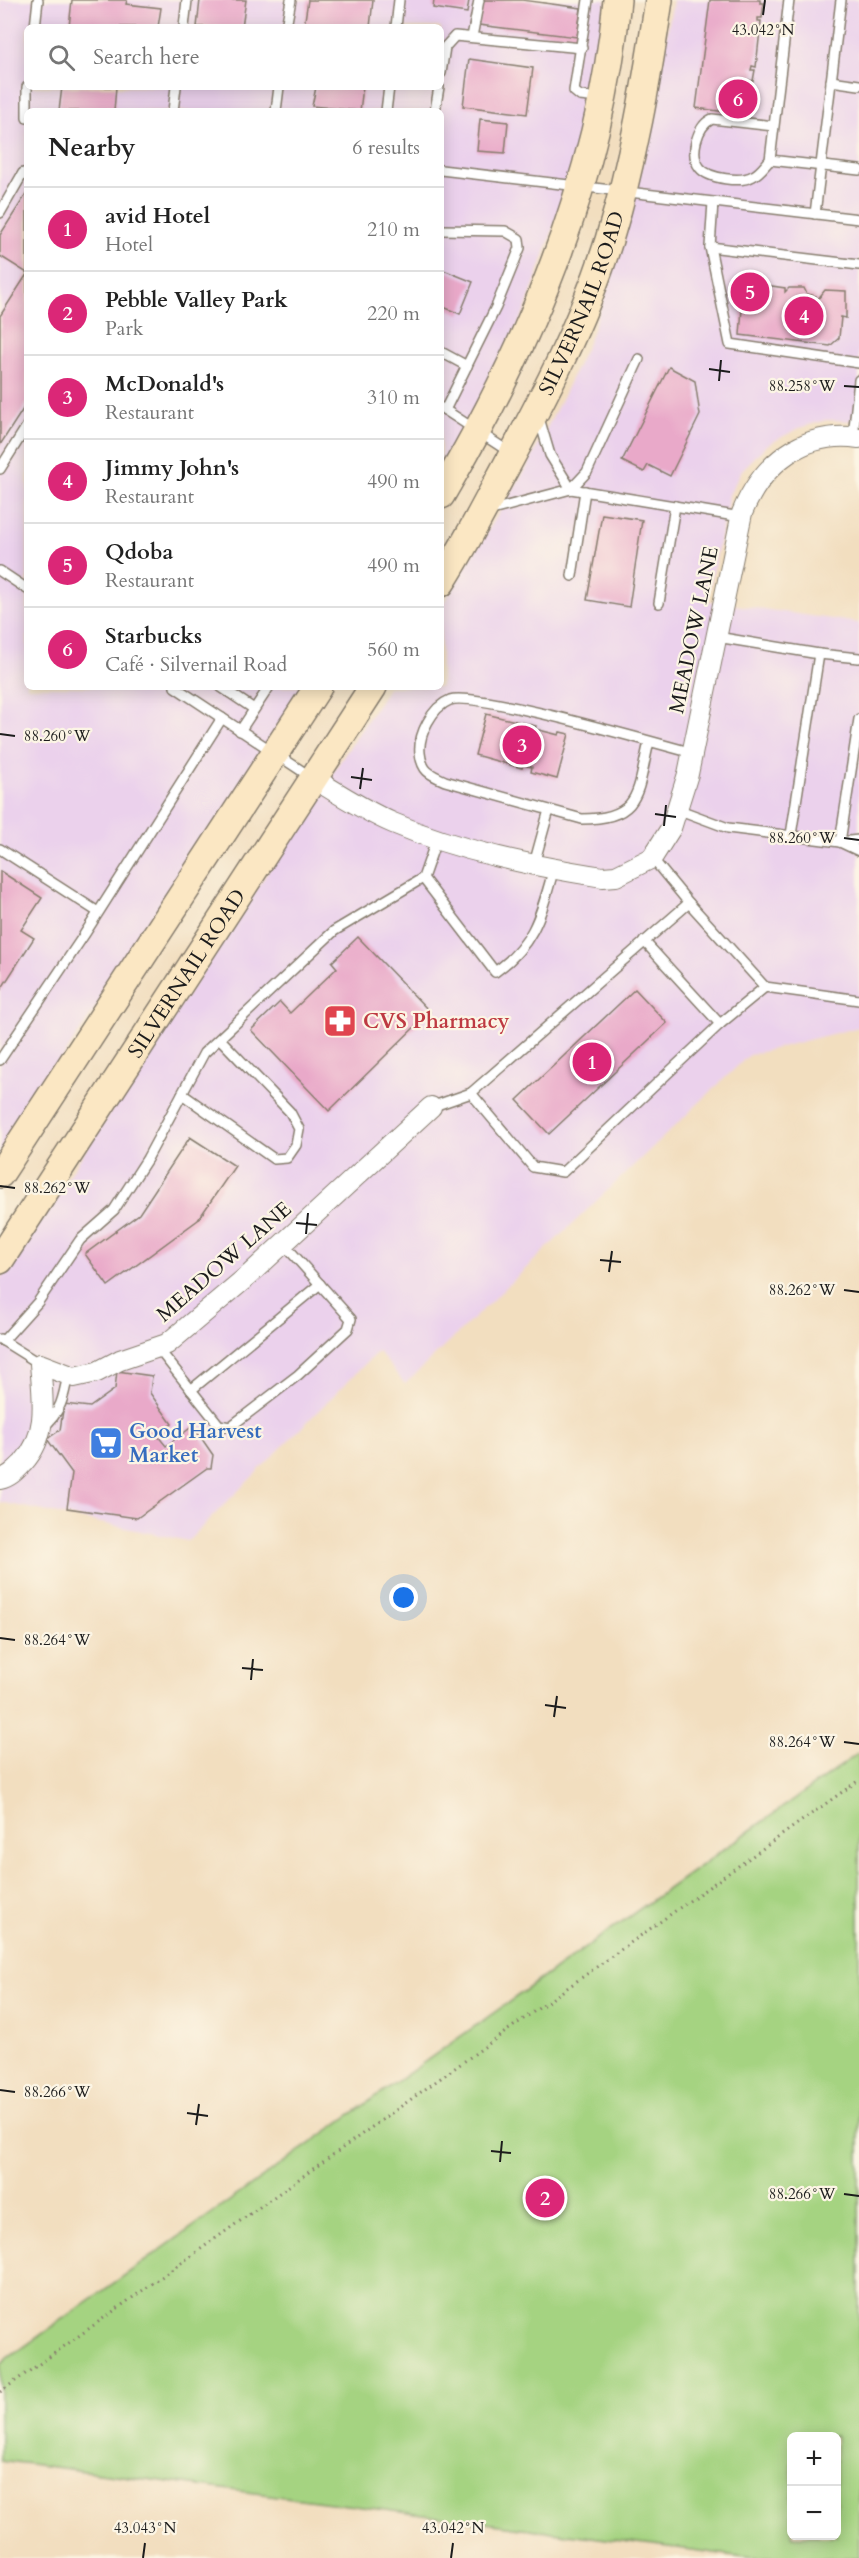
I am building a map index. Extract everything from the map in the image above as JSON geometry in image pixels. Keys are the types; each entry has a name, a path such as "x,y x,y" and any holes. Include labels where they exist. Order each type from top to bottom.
{"street":[{"name":"SILVERNAIL ROAD","path":"444,490 478,432 514,362 539,304 579,186 601,98 617,0"},
{"name":"SILVERNAIL ROAD","path":"444,578 513,454 563,357 588,298 622,192 637,126 659,0"},
{"name":"MEADOW LANE","path":"652,858 663,844 677,809 693,753 741,518 751,491 765,471 786,453 810,442 856,437"},
{"path":"0,1174 316,690"},
{"name":"SILVERNAIL ROAD","path":"0,1260 371,690"},
{"path":"313,778 360,807 394,823 436,838 534,864 603,877 616,876 652,858"},
{"name":"MEADOW LANE","path":"40,1364 74,1377 97,1372 167,1344 283,1243 430,1107"},
{"path":"0,1479 14,1472 29,1456 42,1427 40,1364"}],"lane":[{"path":"34,24 38,0"},
{"path":"184,24 187,0"},
{"path":"287,24 291,0"},
{"path":"396,24 399,0"},
{"path":"472,37 479,0"},
{"path":"588,0 574,91 580,96 601,98"},
{"path":"774,126 712,119 704,123 698,132 695,160 701,170 714,176 744,180 755,176 770,160 789,0"},
{"path":"815,214 841,0"},
{"path":"444,54 445,47 455,36 582,48"},
{"path":"831,81 859,84"},
{"path":"25,108 27,90"},
{"path":"173,108 176,90"},
{"path":"276,108 279,90"},
{"path":"386,108 389,90"},
{"path":"436,108 438,90"},
{"path":"770,160 859,170"},
{"path":"444,170 859,219"},
{"path":"0,213 24,173"},
{"path":"713,202 710,247 730,344 859,363"},
{"path":"444,230 505,231 519,239 520,248 514,268 467,366 444,407"},
{"path":"710,247 859,265"},
{"path":"444,354 467,366"},
{"path":"572,489 587,472 639,359"},
{"path":"856,437 859,381"},
{"path":"536,409 550,455 572,489"},
{"path":"444,410 513,454"},
{"path":"0,469 24,431"},
{"path":"481,513 572,489 741,518"},
{"path":"572,576 585,491"},
{"path":"659,603 675,506"},
{"path":"0,571 24,587"},
{"path":"717,637 819,654 859,658"},
{"path":"791,835 819,654"},
{"path":"180,690 313,778"},
{"path":"226,690 254,709"},
{"path":"240,730 267,690"},
{"path":"650,742 637,794 624,812 602,819 582,819 445,781 428,774 422,767 420,740 429,721 449,700 479,700 650,742 693,753"},
{"path":"0,1060 222,718"},
{"path":"840,842 859,719"},
{"path":"677,809 728,828 840,842 859,840"},
{"path":"534,864 549,810"},
{"path":"40,1364 2,1340 38,1302 80,1240 114,1210 147,1159 204,1053 334,931 423,878 436,838"},
{"path":"840,842 859,851"},
{"path":"0,849 98,912"},
{"path":"652,858 689,903 765,987 859,1000"},
{"path":"423,878 495,972 516,957 530,937 542,909 554,868"},
{"path":"430,1107 471,1093 689,903"},
{"path":"644,941 720,1024"},
{"path":"471,1093 533,1167 563,1172 720,1024 765,987"},
{"path":"182,1094 274,1159 287,1158 296,1145 299,1129 290,1112 220,1039"},
{"path":"157,1347 219,1425 230,1427 298,1375 348,1329 351,1319 283,1243"},
{"path":"191,1390 320,1284"},
{"path":"42,1427 55,1418 63,1399 68,1374"}],"path":[{"path":"0,2392 859,1780"}],"shaded area":[{"path":"0,0 606,0 587,120 562,203 526,308 444,477 444,108 24,108 24,690 305,690 0,1153"},
{"path":"673,0 859,0 859,421 826,420 799,428 767,445 742,470 729,495 707,601 859,623 859,1027 749,1055 405,1384 378,1351 188,1541 0,1502 0,1281 387,690 444,690 444,602 526,469 590,338 609,284 649,137"}],"green space":[{"path":"859,1753 859,2558 753,2558 0,2460 0,2364"}],"building":[{"path":"72,0 127,0 126,4 161,8 158,24 69,24"},
{"path":"200,0 246,0 242,24 197,24"},
{"path":"308,0 373,0 370,24 304,24"},
{"path":"434,0 469,0 467,13 433,8"},
{"path":"483,0 522,0 581,8 577,37 479,25"},
{"path":"710,0 760,0 760,3 764,3 762,18 758,18 758,21 761,21 756,67 752,66 751,70 755,70 753,81 748,80 748,85 753,85 749,115 696,108"},
{"path":"469,59 533,68 527,114 463,106"},
{"path":"62,90 116,90 114,108 59,108"},
{"path":"315,90 363,90 360,108 312,106"},
{"path":"480,119 508,122 505,153 477,151"},
{"path":"24,198 24,271 0,256 0,235"},
{"path":"444,270 473,282 460,314 444,307"},
{"path":"24,279 24,408 0,445 0,316"},
{"path":"744,282 785,288 785,292 789,288 804,288 807,294 816,296 815,299 818,299 825,290 846,291 846,318 841,317 839,338 830,346 740,335"},
{"path":"669,367 695,381 700,415 670,476 648,465 644,472 622,461"},
{"path":"602,514 642,520 629,607 587,600"},
{"path":"486,714 536,726 535,729 559,735 560,732 569,734 557,779 531,772 532,767 523,765 522,768 475,755"},
{"path":"0,871 42,898 21,930 34,938 0,991"},
{"name":"CVS Pharmacy","path":"358,937 430,1012 329,1111 251,1030 280,1002 290,1013 337,968 332,962"},
{"path":"635,989 667,1023 549,1134 517,1100"},
{"path":"190,1137 235,1166 198,1220 108,1286 85,1254 139,1214"},
{"name":"Good Harvest Market","path":"117,1371 152,1376 150,1393 172,1424 157,1435 166,1446 193,1426 213,1455 211,1468 207,1468 137,1518 67,1508 72,1473 47,1439 60,1430 64,1404 90,1407 115,1389"}],"place":[{"name":"Starbucks","path":"738,99"},
{"name":"Qdoba","path":"750,292"},
{"name":"Jimmy John's","path":"804,316"},
{"name":"McDonald's","path":"522,745"},
{"name":"CVS Pharmacy","path":"340,1021"},
{"name":"avid Hotel","path":"592,1062"},
{"name":"Good Harvest Market","path":"106,1443"},
{"name":"Pebble Valley Park","path":"545,2198"}]}
